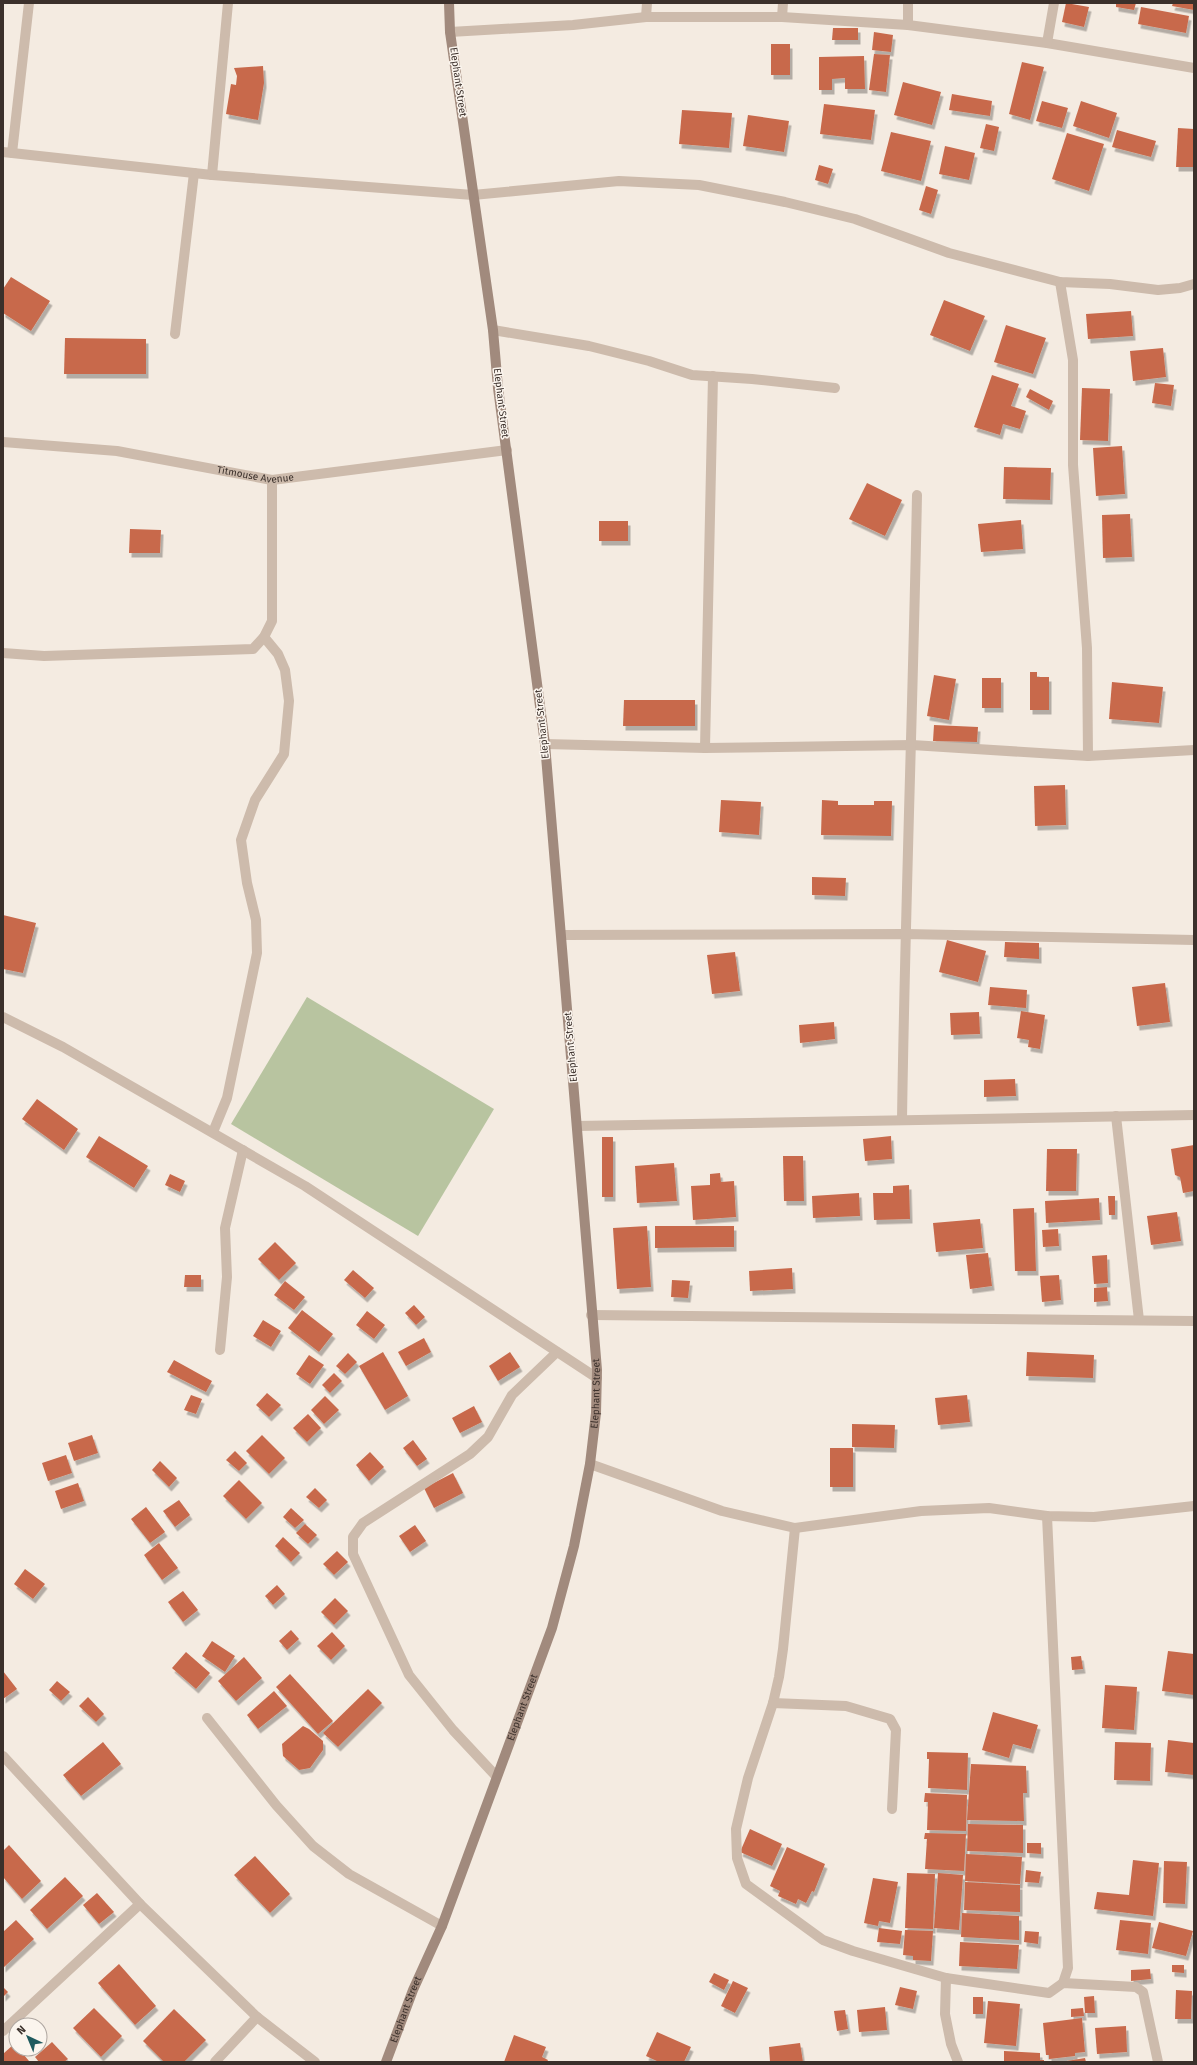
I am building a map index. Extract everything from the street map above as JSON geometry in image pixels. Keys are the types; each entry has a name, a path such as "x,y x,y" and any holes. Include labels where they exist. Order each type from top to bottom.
{"main road":[{"name":"Elephant Street","path":"386,2062 413,1990 442,1926 496,1776 541,1663 574,1546 590,1464 596,1413 597,1378 562,935 545,744 493,330 450,32 449,3"}],"street":[{"path":"29,3 8,152 212,175 473,195 619,181 699,185 785,202 854,220 949,253 1060,282 1110,284 1158,290 1180,288 1194,284"},
{"path":"212,175 228,3"},
{"path":"646,17 647,3"},
{"path":"782,17 783,3"},
{"path":"908,3 908,25"},
{"path":"1047,43 1054,3"},
{"path":"450,32 573,25 646,17 782,17 908,25 1047,43 1194,68"},
{"path":"175,334 194,173"},
{"path":"1060,282 1074,360 1074,465 1087,648 1088,756"},
{"path":"493,330 589,346 649,361 692,375 835,388"},
{"path":"706,748 713,376"},
{"name":"Titmouse Avenue","path":"3,442 117,451 272,480 507,450"},
{"path":"3,653 44,656 253,649 264,637 272,621 272,480"},
{"path":"902,1120 905,934 912,745 917,495"},
{"path":"213,1132 227,1098 257,953 256,920 247,883 241,840 255,800 284,754 289,701 285,670 278,654 264,637"},
{"path":"545,744 706,748 912,745 1088,756 1194,750"},
{"path":"562,935 905,934 1194,940"},
{"path":"3,1017 63,1047 305,1186 597,1378"},
{"path":"577,1126 1194,1115"},
{"path":"1116,1116 1139,1320"},
{"path":"220,1350 227,1277 225,1228 243,1150"},
{"path":"591,1315 1194,1321"},
{"path":"496,1776 453,1730 409,1675 353,1554 353,1537 363,1523 470,1454 488,1437 512,1395 557,1352"},
{"path":"590,1464 722,1511 795,1528 921,1511 989,1508 1047,1516 1094,1517 1194,1506"},
{"path":"795,1528 783,1649 773,1703 748,1778 736,1829 737,1858 746,1884 823,1940 853,1951 946,1978 1049,1993 1062,1983 1068,1968 1047,1516"},
{"path":"773,1703 846,1706 890,1719 896,1730 892,1809"},
{"path":"207,1718 276,1805 313,1846 349,1874 442,1926"},
{"path":"3,1756 140,1904 257,2017 315,2062"},
{"path":"3,2030 140,1904"},
{"path":"946,1978 945,2014 951,2044 958,2062"},
{"path":"1062,1983 1136,1987 1143,1992 1158,2062"},
{"path":"214,2062 257,2017"}],"green space":[{"path":"307,997 494,1109 418,1236 231,1124"}],"building":[{"path":"1066,3 1089,7 1084,27 1062,22"},
{"path":"1116,3 1136,3 1134,10 1116,7"},
{"path":"1173,3 1194,3 1194,10 1172,6"},
{"path":"1141,7 1189,16 1186,33 1138,24"},
{"path":"833,28 858,28 858,40 832,40"},
{"path":"874,32 893,35 891,52 872,50"},
{"path":"771,44 790,44 790,75 771,75"},
{"path":"874,54 890,55 886,92 869,90"},
{"path":"864,56 865,89 845,89 845,78 832,79 832,90 819,90 819,57"},
{"path":"1022,62 1044,67 1030,120 1009,114"},
{"path":"263,66 264,83 258,120 226,114 231,84 236,85 237,76 234,68"},
{"path":"903,82 941,92 932,125 894,115"},
{"path":"952,94 992,101 990,116 949,110"},
{"path":"1042,101 1068,108 1062,128 1036,121"},
{"path":"1081,101 1117,113 1109,138 1073,126"},
{"path":"824,104 875,110 871,140 820,134"},
{"path":"682,110 732,113 729,148 679,144"},
{"path":"748,115 789,121 784,152 743,146"},
{"path":"986,124 999,127 994,151 980,148"},
{"path":"1178,128 1194,129 1194,167 1176,167"},
{"path":"1117,130 1156,141 1151,157 1112,147"},
{"path":"891,132 931,141 921,181 881,171"},
{"path":"1067,133 1104,144 1089,191 1052,179"},
{"path":"945,146 975,153 969,180 939,174"},
{"path":"819,165 833,169 828,184 815,180"},
{"path":"926,186 938,190 931,214 919,210"},
{"path":"11,277 50,301 31,331 3,313 3,289"},
{"path":"944,300 985,316 970,351 930,335"},
{"path":"1131,311 1133,336 1088,339 1086,314"},
{"path":"1006,325 1046,338 1033,374 994,362"},
{"path":"65,338 146,339 146,374 64,374"},
{"path":"1163,348 1166,377 1133,381 1130,351"},
{"path":"992,375 1019,384 1011,406 1026,411 1020,429 1003,424 1000,435 974,427"},
{"path":"1155,383 1174,385 1171,406 1152,403"},
{"path":"1082,388 1110,389 1108,441 1080,440"},
{"path":"1030,389 1053,401 1049,410 1026,397"},
{"path":"1122,446 1125,494 1096,496 1093,448"},
{"path":"1004,467 1051,468 1050,500 1003,499"},
{"path":"867,483 902,500 885,536 849,519"},
{"path":"1130,514 1132,557 1103,558 1102,515"},
{"path":"1021,520 1023,549 981,552 978,524"},
{"path":"599,521 628,521 628,541 599,541"},
{"path":"130,529 161,530 160,553 129,553"},
{"path":"1030,672 1037,672 1037,677 1049,677 1049,710 1030,710"},
{"path":"934,675 956,679 949,720 927,716"},
{"path":"982,678 1001,678 1001,708 982,708"},
{"path":"1112,682 1163,687 1159,723 1109,719"},
{"path":"624,700 695,700 695,726 623,726"},
{"path":"934,725 978,727 977,742 933,741"},
{"path":"1065,785 1066,825 1035,826 1034,786"},
{"path":"721,800 761,802 759,835 719,832"},
{"path":"822,800 838,801 838,805 874,805 874,801 892,801 891,836 821,835"},
{"path":"812,877 846,878 845,896 812,895"},
{"path":"3,915 36,923 23,973 3,969"},
{"path":"947,940 986,951 978,982 939,972"},
{"path":"1005,942 1039,943 1039,959 1004,957"},
{"path":"735,952 740,991 712,994 707,955"},
{"path":"1165,983 1170,1022 1137,1026 1132,987"},
{"path":"990,987 1027,990 1026,1008 988,1005"},
{"path":"1021,1011 1045,1015 1040,1049 1028,1047 1029,1040 1017,1038"},
{"path":"979,1012 980,1034 951,1035 950,1013"},
{"path":"834,1022 835,1039 800,1043 799,1025"},
{"path":"1015,1079 1016,1096 984,1097 984,1080"},
{"path":"37,1099 78,1129 64,1150 22,1119"},
{"path":"99,1136 148,1166 134,1188 86,1157"},
{"path":"891,1136 892,1159 865,1161 863,1139"},
{"path":"602,1137 613,1137 613,1197 602,1197"},
{"path":"1194,1145 1194,1191 1183,1193 1180,1177 1175,1175 1171,1149"},
{"path":"1047,1149 1077,1149 1076,1191 1046,1191"},
{"path":"783,1156 803,1156 804,1201 784,1201"},
{"path":"674,1163 677,1201 637,1203 635,1166"},
{"path":"720,1173 721,1182 734,1181 736,1217 693,1220 691,1186 710,1185 710,1174"},
{"path":"170,1174 185,1181 180,1192 165,1185"},
{"path":"909,1185 910,1219 874,1220 873,1193 893,1193 893,1186"},
{"path":"859,1193 860,1216 813,1218 812,1196"},
{"path":"1108,1196 1115,1196 1115,1215 1109,1215"},
{"path":"1099,1198 1100,1220 1046,1223 1045,1201"},
{"path":"1034,1208 1036,1271 1015,1271 1013,1209"},
{"path":"1177,1212 1181,1241 1151,1245 1147,1216"},
{"path":"980,1219 983,1248 936,1252 933,1223"},
{"path":"647,1226 651,1287 617,1289 613,1228"},
{"path":"655,1226 734,1226 734,1247 655,1248"},
{"path":"1058,1229 1059,1246 1043,1247 1042,1230"},
{"path":"275,1242 296,1263 279,1280 258,1259"},
{"path":"988,1253 992,1286 970,1289 966,1255"},
{"path":"1107,1255 1108,1283 1094,1284 1092,1256"},
{"path":"792,1268 793,1289 750,1291 749,1271"},
{"path":"353,1270 374,1288 365,1298 344,1280"},
{"path":"185,1275 201,1275 201,1287 184,1287"},
{"path":"1059,1275 1061,1300 1042,1302 1040,1276"},
{"path":"672,1280 690,1281 688,1298 671,1297"},
{"path":"285,1281 305,1297 294,1310 274,1295"},
{"path":"1107,1287 1108,1301 1094,1302 1094,1288"},
{"path":"414,1305 425,1317 416,1325 405,1313"},
{"path":"302,1310 333,1334 319,1352 288,1328"},
{"path":"367,1311 385,1325 374,1339 356,1325"},
{"path":"263,1320 281,1331 271,1347 253,1336"},
{"path":"424,1338 431,1352 406,1366 398,1352"},
{"path":"383,1352 408,1396 385,1410 359,1366"},
{"path":"510,1352 520,1367 498,1381 489,1366"},
{"path":"1027,1352 1094,1355 1093,1378 1026,1376"},
{"path":"348,1353 357,1362 345,1374 336,1366"},
{"path":"309,1355 324,1365 310,1384 296,1374"},
{"path":"174,1360 212,1381 206,1392 167,1372"},
{"path":"334,1373 342,1381 330,1393 322,1385"},
{"path":"267,1393 281,1405 269,1417 256,1405"},
{"path":"191,1395 202,1399 196,1414 184,1410"},
{"path":"967,1395 970,1422 938,1425 935,1398"},
{"path":"325,1396 339,1410 324,1424 311,1410"},
{"path":"474,1406 482,1422 460,1433 452,1418"},
{"path":"308,1414 321,1428 307,1442 293,1428"},
{"path":"852,1424 895,1425 894,1448 852,1447"},
{"path":"92,1435 98,1453 74,1461 68,1443"},
{"path":"262,1435 285,1458 269,1474 246,1451"},
{"path":"413,1440 427,1459 417,1466 403,1448"},
{"path":"830,1448 853,1448 853,1487 830,1487"},
{"path":"235,1451 247,1463 239,1471 226,1460"},
{"path":"370,1452 384,1467 369,1481 356,1465"},
{"path":"66,1455 72,1473 48,1481 42,1463"},
{"path":"160,1461 177,1478 169,1487 152,1470"},
{"path":"453,1473 463,1493 434,1508 424,1488"},
{"path":"239,1480 262,1503 246,1519 223,1496"},
{"path":"78,1483 84,1501 61,1509 55,1491"},
{"path":"315,1488 327,1500 319,1508 306,1497"},
{"path":"179,1500 190,1515 175,1527 163,1511"},
{"path":"146,1507 165,1532 150,1543 131,1519"},
{"path":"291,1508 304,1520 295,1528 283,1517"},
{"path":"305,1524 317,1535 308,1544 296,1533"},
{"path":"415,1525 426,1541 410,1552 399,1536"},
{"path":"283,1537 300,1553 291,1562 275,1546"},
{"path":"159,1543 178,1568 162,1580 144,1555"},
{"path":"337,1551 348,1562 334,1575 323,1564"},
{"path":"25,1569 45,1584 33,1599 14,1584"},
{"path":"277,1585 285,1594 273,1605 265,1596"},
{"path":"183,1591 198,1610 183,1622 168,1602"},
{"path":"335,1598 348,1611 334,1625 321,1612"},
{"path":"291,1630 299,1639 287,1650 279,1641"},
{"path":"332,1632 345,1646 331,1660 317,1646"},
{"path":"212,1641 235,1656 225,1672 202,1656"},
{"path":"1168,1651 1194,1654 1194,1695 1162,1691"},
{"path":"186,1652 210,1673 196,1689 172,1668"},
{"path":"1081,1656 1083,1669 1072,1670 1071,1657"},
{"path":"244,1657 262,1678 236,1701 218,1681"},
{"path":"3,1671 17,1689 3,1699"},
{"path":"290,1674 333,1721 318,1734 276,1687"},
{"path":"57,1681 70,1692 61,1701 49,1690"},
{"path":"1105,1685 1137,1687 1134,1730 1102,1728"},
{"path":"368,1689 382,1703 338,1747 323,1733"},
{"path":"274,1691 287,1706 258,1729 247,1715"},
{"path":"88,1697 104,1714 96,1722 79,1706"},
{"path":"993,1712 1038,1725 1031,1749 1013,1744 1009,1758 982,1750"},
{"path":"303,1726 323,1741 323,1750 310,1768 299,1770 283,1756 282,1744"},
{"path":"1168,1740 1194,1743 1194,1775 1165,1772"},
{"path":"103,1742 121,1764 81,1796 63,1775"},
{"path":"1115,1742 1151,1743 1150,1781 1114,1780"},
{"path":"927,1752 968,1753 967,1790 928,1788 929,1759 927,1759"},
{"path":"971,1764 1026,1766 1027,1793 1023,1793 1024,1821 967,1820"},
{"path":"925,1793 967,1795 966,1831 927,1830 928,1802 924,1802"},
{"path":"968,1824 1023,1825 1023,1853 967,1851"},
{"path":"750,1829 782,1844 772,1866 740,1852"},
{"path":"925,1833 966,1834 964,1871 925,1869 927,1839 924,1839"},
{"path":"1027,1843 1041,1843 1041,1854 1027,1853"},
{"path":"9,1845 41,1881 22,1899 3,1877 3,1851"},
{"path":"787,1847 825,1864 814,1892 812,1891 806,1903 798,1899 796,1904 778,1896 780,1891 770,1886"},
{"path":"966,1854 1022,1857 1020,1884 965,1881"},
{"path":"255,1856 290,1894 270,1913 234,1875"},
{"path":"1133,1860 1159,1863 1153,1916 1094,1909 1097,1892 1129,1895"},
{"path":"1164,1861 1187,1862 1185,1904 1163,1903"},
{"path":"1026,1870 1041,1872 1039,1883 1025,1882"},
{"path":"907,1873 935,1874 933,1929 905,1928"},
{"path":"938,1873 963,1875 959,1930 934,1928"},
{"path":"65,1877 83,1896 47,1929 30,1910"},
{"path":"873,1878 898,1882 890,1923 879,1921 878,1926 864,1923"},
{"path":"965,1882 1020,1885 1020,1912 964,1910"},
{"path":"97,1893 114,1912 99,1924 83,1905"},
{"path":"962,1913 1019,1916 1019,1940 961,1937"},
{"path":"16,1920 34,1939 3,1968 3,1932"},
{"path":"1120,1920 1151,1923 1148,1954 1116,1950"},
{"path":"1159,1922 1193,1931 1186,1956 1152,1948"},
{"path":"879,1928 902,1931 900,1944 877,1942"},
{"path":"905,1930 933,1931 931,1961 913,1960 913,1956 903,1955"},
{"path":"1025,1931 1039,1932 1038,1944 1024,1942"},
{"path":"960,1942 1019,1945 1017,1969 959,1966"},
{"path":"119,1964 156,2006 135,2025 98,1983"},
{"path":"1172,1965 1184,1965 1184,1973 1172,1972"},
{"path":"1150,1969 1151,1979 1131,1981 1131,1970"},
{"path":"714,1973 729,1980 724,1990 709,1982"},
{"path":"733,1981 748,1988 735,2013 721,2006"},
{"path":"3,1987 8,1992 3,1997"},
{"path":"900,1987 917,1991 913,2009 895,2005"},
{"path":"1176,1990 1192,1991 1191,2019 1175,2019"},
{"path":"1094,1996 1095,2013 1085,2013 1084,1997"},
{"path":"973,1997 983,1997 983,2014 973,2014"},
{"path":"988,2001 1020,2004 1016,2046 984,2043"},
{"path":"885,2007 887,2030 859,2032 857,2010"},
{"path":"94,2008 122,2036 101,2057 73,2028"},
{"path":"1083,2008 1084,2016 1071,2017 1071,2009"},
{"path":"174,2009 206,2040 184,2062 164,2062 143,2041"},
{"path":"845,2010 848,2029 837,2031 834,2011"},
{"path":"1082,2018 1085,2052 1075,2053 1075,2056 1049,2059 1049,2055 1046,2055 1043,2023"},
{"path":"1126,2026 1127,2052 1097,2054 1095,2028"},
{"path":"657,2032 691,2047 684,2062 659,2062 646,2056"},
{"path":"514,2035 546,2047 542,2057 548,2060 547,2062 504,2062"},
{"path":"52,2042 68,2059 64,2062 39,2062 35,2057 48,2057 48,2046"},
{"path":"800,2043 803,2062 770,2062 769,2047"},
{"path":"8,2049 8,2057 26,2057 29,2061 3,2062 3,2054"},
{"path":"1004,2051 1040,2053 1040,2060 1044,2060 1044,2062 1004,2062"},
{"path":"1085,2058 1086,2062 1067,2062 1067,2061"}]}
